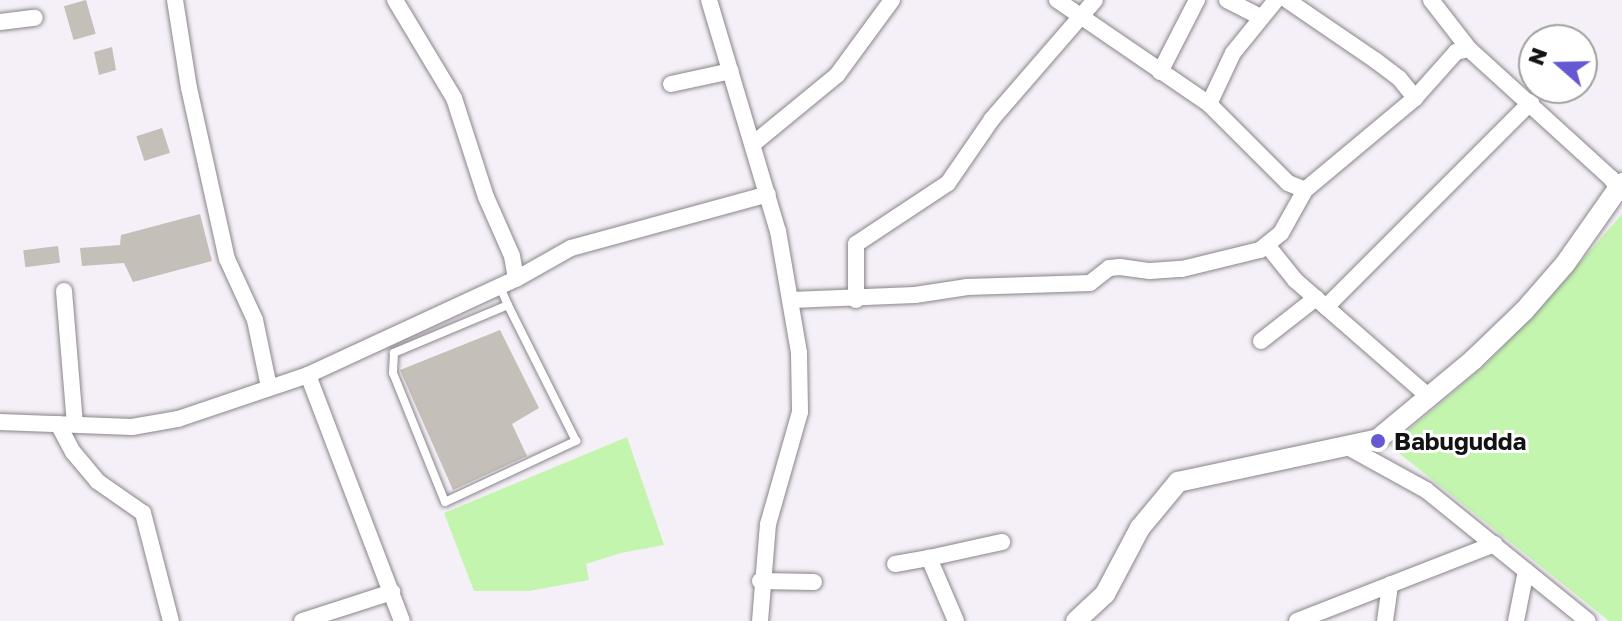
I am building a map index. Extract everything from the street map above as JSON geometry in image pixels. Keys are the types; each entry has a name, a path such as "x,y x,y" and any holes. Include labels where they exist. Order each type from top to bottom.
{"street":[{"path":"175,0 189,88 227,259 255,320 269,387"},
{"path":"395,0 454,98 486,197 512,256 516,279"},
{"path":"709,0 768,194 799,353 800,412 768,524 760,581 760,621"},
{"path":"753,144 837,75 892,0"},
{"path":"1057,0 1209,104 1288,183 1305,190"},
{"path":"856,300 856,244 948,183 992,119 1095,0"},
{"path":"1160,72 1197,0"},
{"path":"1227,0 1261,17"},
{"path":"1209,104 1233,53 1276,0"},
{"path":"1287,0 1387,69 1415,98"},
{"path":"1431,0 1469,49 1518,91"},
{"path":"0,22 35,18"},
{"path":"791,300 856,300 967,287 1090,283 1109,268 1182,269 1260,250 1281,233 1305,190 1415,98 1456,52 1469,49"},
{"path":"671,84 731,71"},
{"path":"1261,341 1321,303 1529,104"},
{"path":"1076,621 1105,594 1140,528 1178,482 1378,439 1524,311 1565,264 1620,186 1533,104"},
{"path":"0,422 132,427 178,419 308,375 500,287 571,248 768,194"},
{"path":"1267,245 1295,280 1429,397"},
{"path":"64,291 67,424 73,452 97,481 143,513 171,621"},
{"path":"308,375 402,621"},
{"path":"1348,447 1426,490 1588,621"},
{"path":"895,564 1002,542"},
{"path":"1305,619 1494,544"},
{"path":"929,558 956,621"},
{"path":"1516,621 1526,571"},
{"path":"760,581 814,582"},
{"path":"1385,621 1390,584"},
{"path":"302,621 392,592"}],"lane":[{"path":"500,287 576,441 445,502 393,373 394,353 508,305"}],"green space":[{"path":"1622,214 1622,621 1609,621 1390,446 1484,366 1540,309"},
{"path":"627,437 664,545 621,553 586,564 589,580 529,591 474,591 444,513"}],"building":[{"path":"86,0 96,34 74,40 64,6"},
{"path":"112,47 116,70 99,75 94,52"},
{"path":"162,128 170,153 144,161 136,136"},
{"path":"200,214 212,261 133,282 124,263 82,266 80,248 120,245 121,235"},
{"path":"58,246 60,263 25,267 23,250"},
{"path":"500,330 539,408 512,424 527,456 453,490 400,370"}],"place":[{"name":"Babugudda","path":"1378,441"}]}
